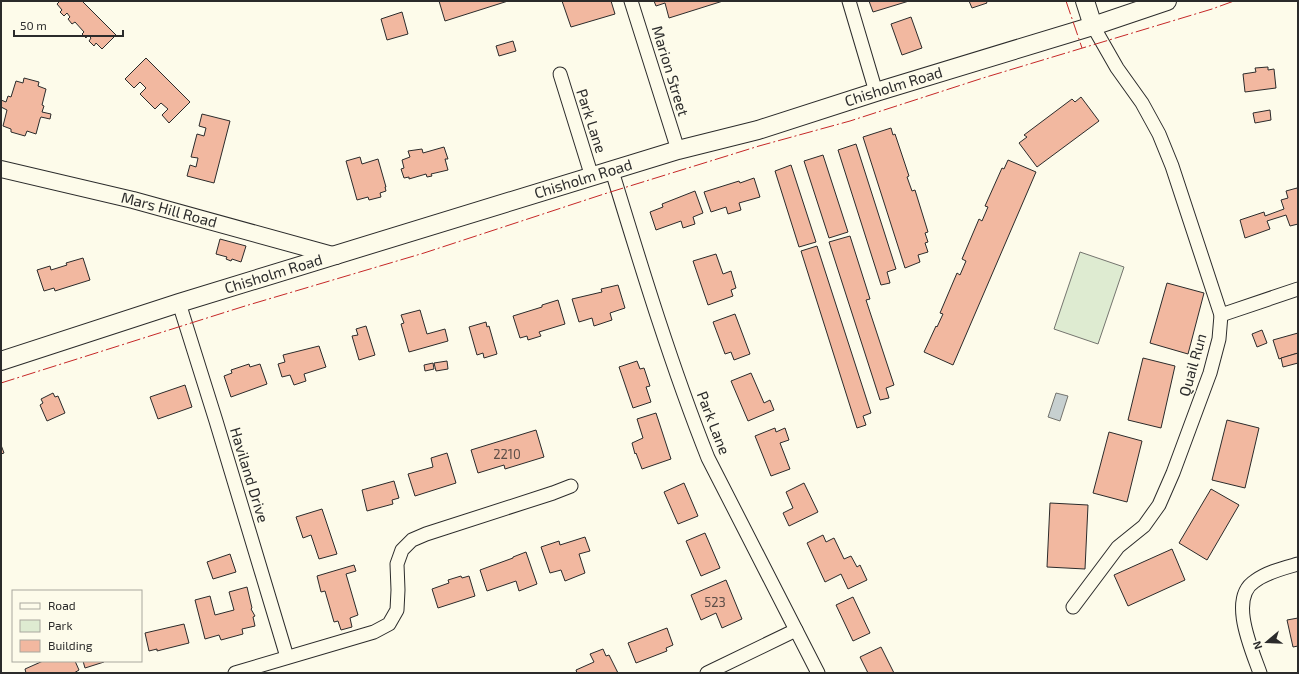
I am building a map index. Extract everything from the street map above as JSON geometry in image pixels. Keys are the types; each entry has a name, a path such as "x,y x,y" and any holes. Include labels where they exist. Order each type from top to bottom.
{"main road":[{"path":"1085,1 1093,26"},
{"name":"Chisholm Road","path":"1,361 179,303 678,150 758,130 876,92 1093,26 1167,1"}],"street":[{"name":"Marion Street","path":"631,1 678,150"},
{"path":"849,1 876,92"},
{"name":"Quail Run","path":"1073,607 1118,547 1144,526 1158,506 1210,373 1219,339 1221,315 1172,166 1159,134 1142,103 1117,68 1093,26"},
{"name":"Park Lane","path":"560,74 592,177"},
{"name":"Mars Hill Road","path":"1,169 133,200 336,256"},
{"name":"Park Lane","path":"612,171 644,276 695,426 708,458 818,673"},
{"path":"1221,315 1298,289"},
{"name":"Haviland Drive","path":"179,303 287,657"},
{"path":"235,673 367,634 389,624 397,610 397,564 402,550 412,540 571,486"},
{"path":"1260,673 1250,646 1242,612 1244,592 1254,581 1271,572 1298,564"},
{"path":"707,673 796,630"}],"green space":[{"path":"1080,252 1124,267 1098,344 1054,329"}],"shaded area":[{"path":"1056,393 1068,396 1060,421 1048,417"}],"building":[{"path":"60,1 82,1 116,35 102,49 96,43 94,46 89,41 91,38 88,35 86,38 82,34 84,32 75,22 72,24 68,19 70,17 67,13 64,16 60,12 62,10 57,4"},
{"path":"439,1 508,1 445,21"},
{"path":"562,1 611,1 615,14 571,27"},
{"path":"654,1 723,1 669,18 665,3 656,6"},
{"path":"869,1 909,1 873,12"},
{"path":"969,1 986,1 987,3 972,8"},
{"path":"402,12 408,34 387,40 381,19"},
{"path":"911,17 922,48 902,55 891,24"},
{"path":"513,41 516,51 499,56 496,46"},
{"path":"146,58 190,102 169,123 162,115 168,109 161,103 155,109 140,94 146,88 140,82 134,88 125,79"},
{"path":"1268,67 1268,70 1274,69 1276,88 1245,92 1243,74 1256,72 1255,68"},
{"path":"24,78 39,82 38,86 46,89 42,112 51,114 50,119 41,117 36,134 27,131 25,136 11,132 11,129 3,126 7,110 1,107 1,100 6,102 8,96 11,97 16,81 23,83"},
{"path":"1081,97 1099,121 1037,167 1019,143 1027,137 1024,135 1072,99 1075,102"},
{"path":"1270,110 1271,120 1255,123 1253,113"},
{"path":"202,114 230,121 214,183 187,176 190,165 196,167 198,158 191,157 197,134 204,136 206,128 199,126"},
{"path":"891,128 893,135 895,134 909,176 907,177 912,191 915,190 928,232 925,233 928,242 925,243 928,252 918,255 920,262 905,268 863,137"},
{"path":"856,144 896,269 887,272 890,283 881,285 838,150"},
{"path":"444,147 448,159 445,159 448,170 431,174 432,176 427,177 426,174 409,179 409,177 404,178 401,169 404,168 402,160 410,157 408,151 422,149 423,153"},
{"path":"823,155 848,232 829,238 804,161"},
{"path":"360,157 362,164 378,159 386,187 386,191 380,193 381,197 369,200 368,197 357,200 346,161"},
{"path":"1008,160 1036,172 953,365 924,352 943,314 940,313 957,273 960,275 966,261 962,259 979,219 982,221 988,207 985,206 1002,168 1004,169"},
{"path":"791,165 816,242 799,247 775,171"},
{"path":"754,178 760,197 739,203 741,210 728,214 726,207 711,212 704,192"},
{"path":"1297,188 1298,224 1290,226 1286,215 1267,221 1270,229 1245,238 1240,220 1264,212 1265,216 1284,209 1281,200 1288,198 1286,191"},
{"path":"695,191 703,213 693,217 695,224 683,228 681,221 656,230 650,212 663,207 662,204"},
{"path":"850,236 870,299 866,300 894,385 886,388 889,398 880,400 829,242"},
{"path":"220,239 246,246 241,262 232,259 231,261 226,259 227,257 216,254"},
{"path":"817,246 871,413 863,416 866,425 857,428 801,251"},
{"path":"716,254 723,274 731,271 736,288 731,290 733,296 708,305 693,261"},
{"path":"83,258 90,280 55,291 54,288 44,291 37,270 50,266 51,270 67,265 66,263"},
{"path":"1167,283 1204,293 1188,354 1150,343"},
{"path":"618,285 625,308 610,313 612,320 594,326 592,318 579,322 572,299 602,292 601,289"},
{"path":"558,300 565,324 539,332 541,336 528,340 527,336 520,338 513,316 542,307 542,305"},
{"path":"420,310 427,334 445,329 448,341 409,352 401,324 404,323 401,315"},
{"path":"735,314 750,354 734,360 731,352 725,354 713,322"},
{"path":"486,322 487,327 489,326 497,354 484,358 483,353 477,355 469,327"},
{"path":"366,326 375,355 359,360 352,336 358,335 356,329"},
{"path":"1262,330 1267,343 1257,347 1252,334"},
{"path":"1298,333 1298,353 1279,359 1273,340"},
{"path":"319,346 326,367 304,374 306,381 294,385 290,375 282,377 278,364 285,362 283,355"},
{"path":"1298,353 1298,363 1283,367 1281,358"},
{"path":"1143,358 1175,366 1161,428 1128,420"},
{"path":"447,361 448,369 436,371 434,363"},
{"path":"637,361 640,369 644,368 650,386 646,387 651,402 633,408 619,367"},
{"path":"433,363 434,369 425,371 424,365"},
{"path":"249,364 250,367 260,364 267,384 231,397 224,376 232,373 231,370"},
{"path":"751,373 764,403 770,400 774,410 748,421 731,381"},
{"path":"185,385 192,407 158,419 150,397"},
{"path":"53,393 55,397 58,396 65,413 47,421 40,405 43,403 41,399"},
{"path":"656,413 671,459 642,469 632,443 643,438 637,419"},
{"path":"1227,420 1259,428 1245,488 1212,480"},
{"path":"775,428 776,432 785,428 789,440 780,443 790,469 771,476 755,436"},
{"path":"536,430 544,457 505,469 504,465 478,473 471,450"},
{"path":"1109,432 1142,441 1127,502 1093,493"},
{"path":"1,445 4,453 1,454"},
{"path":"447,453 456,483 415,496 408,474 433,467 431,458"},
{"path":"394,481 399,498 392,500 393,504 367,511 362,490"},
{"path":"684,483 698,516 678,524 664,492"},
{"path":"804,483 818,512 789,526 783,513 793,508 786,492"},
{"path":"1211,489 1239,505 1207,560 1179,543"},
{"path":"1050,503 1088,505 1085,569 1047,567"},
{"path":"322,509 337,554 319,559 311,535 303,538 296,517"},
{"path":"705,533 720,568 701,576 686,541"},
{"path":"823,535 826,542 834,538 844,559 851,556 857,567 860,565 867,580 848,589 841,574 825,582 807,543"},
{"path":"585,537 590,551 579,554 585,573 565,581 561,570 550,573 541,547 559,541 560,545"},
{"path":"1172,549 1185,580 1128,606 1114,575"},
{"path":"526,552 537,584 519,591 516,581 487,591 480,570"},
{"path":"230,554 236,572 213,579 207,562"},
{"path":"354,565 356,571 346,574 358,615 350,618 352,627 341,630 338,621 334,622 325,591 321,592 317,576"},
{"path":"461,576 462,578 469,576 475,596 438,608 432,589 449,583 448,580"},
{"path":"726,580 742,619 722,628 716,613 701,620 691,595"},
{"path":"247,587 251,609 255,616 253,617 255,626 242,629 243,634 221,640 219,635 205,639 195,600 210,596 215,615 234,610 229,592"},
{"path":"853,597 870,633 853,641 836,605"},
{"path":"1298,618 1298,646 1293,647 1287,620"},
{"path":"184,624 189,643 157,651 157,649 149,651 145,633"},
{"path":"667,628 673,645 666,648 667,651 636,663 628,643"},
{"path":"881,647 894,673 868,673 860,657"},
{"path":"603,649 606,656 609,655 618,673 577,673 576,670 594,662 590,654"},
{"path":"41,662 75,662 79,670 74,673 26,673 25,669"},
{"path":"83,662 104,662 85,668"}],"power":[{"path":"1066,1 1082,48"},
{"path":"1,383 245,306 424,253 604,194 759,146 850,121 983,78 1234,1"}]}
